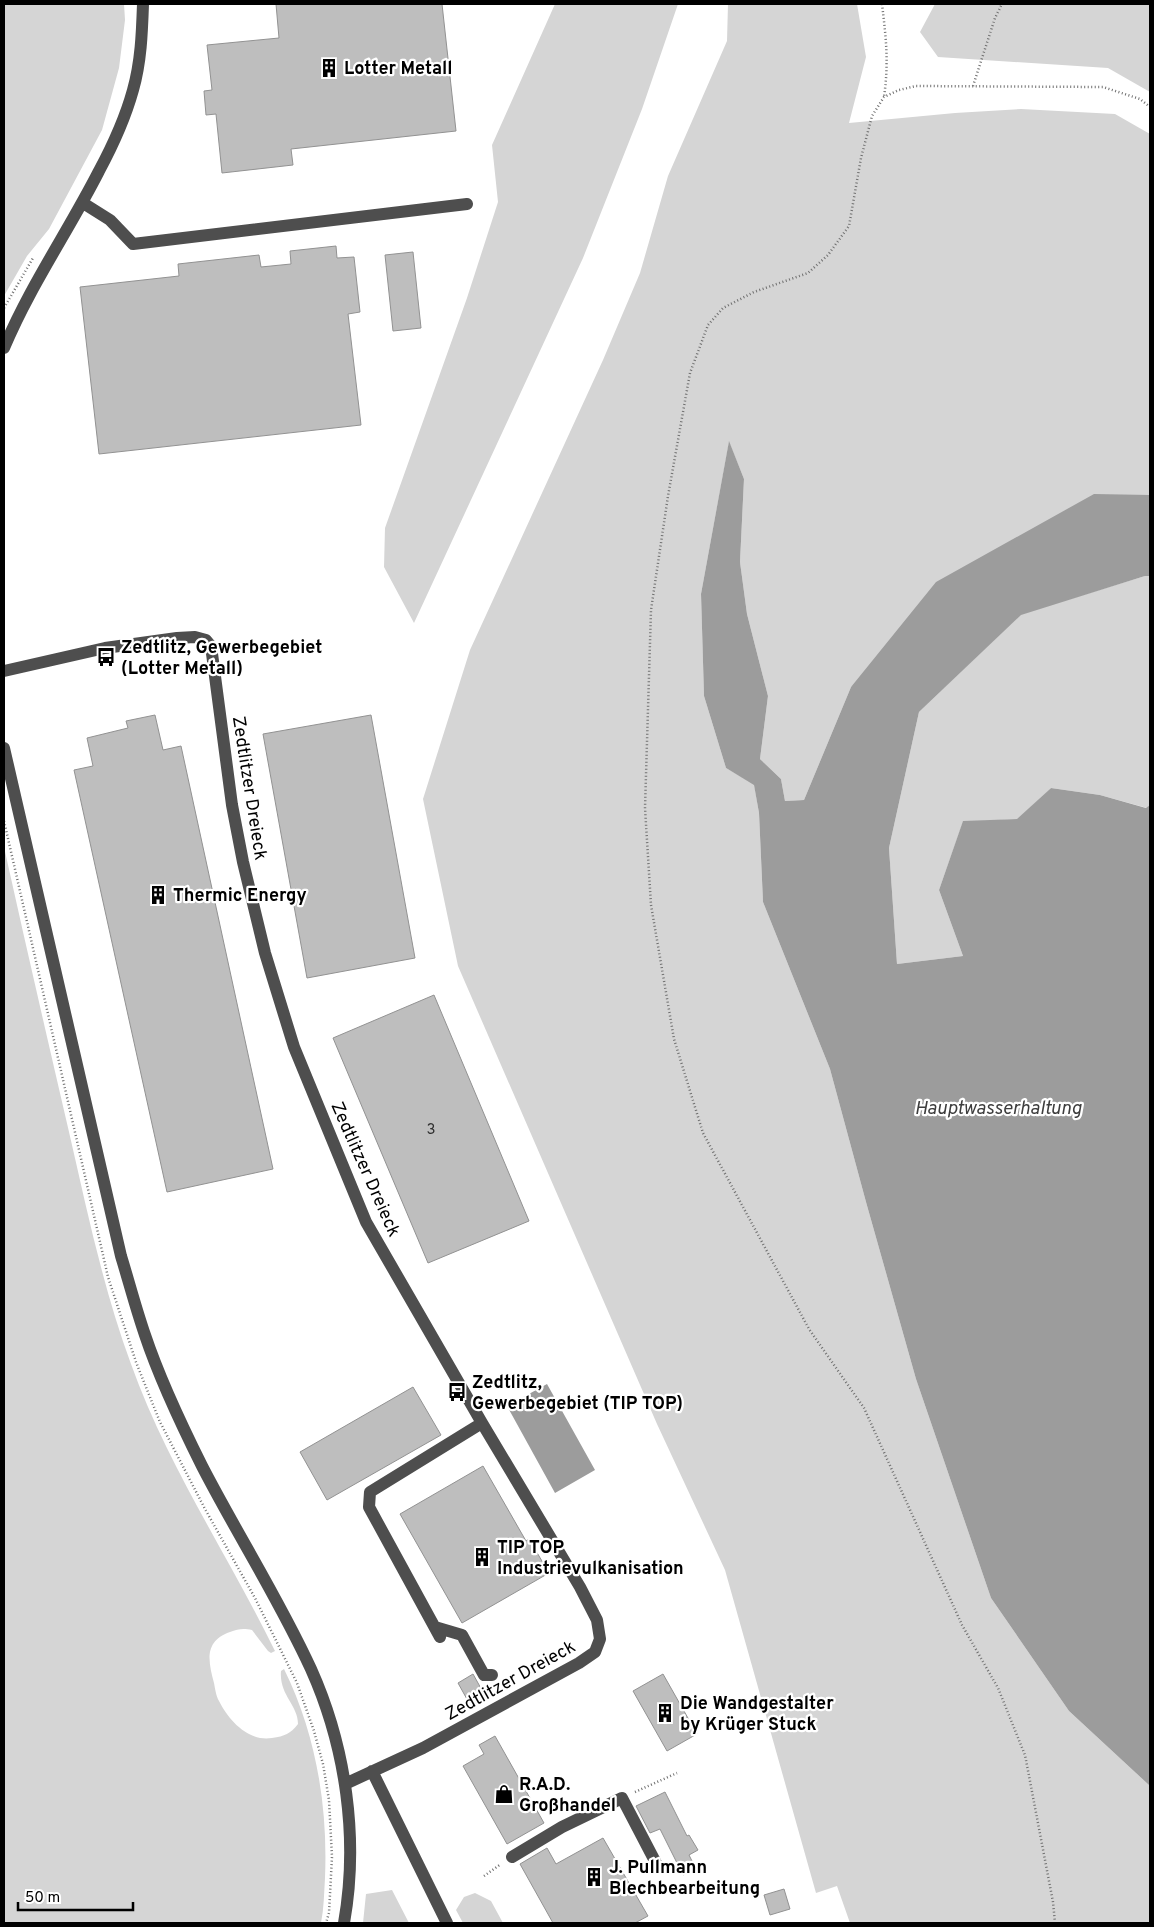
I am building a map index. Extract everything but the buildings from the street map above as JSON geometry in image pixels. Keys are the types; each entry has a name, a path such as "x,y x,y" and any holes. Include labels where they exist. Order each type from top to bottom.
{"street":[{"path":"4,348 22,310 82,203 116,137 133,90 142,42 143,4"},
{"path":"82,203 110,220 133,244 468,204"},
{"name":"Zedtlitzer Dreieck","path":"4,671 105,648 177,638 195,637 206,640 212,646 232,805 243,862 265,953 294,1047 366,1222 482,1423 580,1587 597,1620 600,1639 595,1652 579,1663 423,1748 345,1784"},
{"path":"4,748 120,1256 145,1336 202,1466 288,1623 311,1670 331,1722 345,1784 350,1842 349,1879 344,1923"},
{"path":"482,1423 370,1492 369,1506 438,1632 462,1635 484,1675 492,1675"},
{"path":"372,1771 447,1923"},
{"path":"512,1857 562,1827 622,1798 658,1865"}],"path":[{"path":"882,4 888,48 888,71 884,97 872,116 861,158 849,226 828,256 808,273 754,292 723,308 708,325 690,373 668,496 651,610 645,808 651,905 674,1038 703,1132 809,1329 864,1408 962,1625 998,1688 1025,1755 1053,1902 1055,1923"},
{"path":"974,86 995,18 1002,4"},
{"path":"884,97 899,90 916,86 1103,87 1140,99 1150,107"},
{"path":"4,308 37,252"},
{"path":"622,1798 676,1773"},
{"path":"484,1876 512,1857"}],"shaded area":[{"path":"4,4 124,4 125,20 119,68 102,130 49,229 27,256 4,296"},
{"path":"555,4 678,4 642,109 583,258 414,623 384,567 385,528 467,298 498,202 492,145"},
{"path":"728,4 857,4 866,57 849,123 1021,109 1115,114 1150,134 1150,495 1094,495 851,687 804,800 785,801 781,779 760,759 768,696 747,614 740,562 744,479 729,442 701,594 704,696 726,768 754,784 759,813 763,902 830,1069 916,1379 991,1598 1069,1711 1150,1786 1150,1923 850,1923 837,1886 816,1893 725,1570 657,1424 458,966 423,799 470,650 603,360 640,273 668,176 727,41"},
{"path":"935,4 1150,4 1150,92 1108,68 938,57 920,32"},
{"path":"1150,576 1150,805 1147,808 1100,795 1051,788 1018,819 963,822 939,890 963,956 897,964 889,848 919,712 1021,614"},
{"path":"4,847 89,1220 121,1335 162,1438 275,1651 271,1653 268,1651 252,1630 238,1630 222,1636 212,1646 210,1653 210,1667 217,1697 234,1723 255,1737 272,1738 284,1735 298,1724 295,1711 283,1687 281,1671 284,1669 295,1694 312,1745 322,1797 324,1824 325,1878 321,1923 4,1923"},
{"path":"392,1890 409,1923 363,1923 366,1894"},
{"path":"475,1893 491,1901 503,1923 463,1923 456,1910 464,1897"}],"water":[{"name":"Hauptwasserhaltung","path":"729,441 744,479 740,562 747,614 768,696 760,759 781,779 785,801 804,800 851,687 936,582 1094,494 1150,495 1150,576 1021,615 919,712 889,848 897,964 963,956 939,890 963,821 1017,819 1051,788 1100,795 1146,808 1150,805 1150,1786 1069,1711 991,1598 916,1379 830,1069 763,902 759,813 754,785 726,768 704,696 701,594"},
{"path":"547,1384 595,1470 555,1493 507,1406"}],"place":[{"name":"Lotter Metall","path":"329,68"},
{"name":"Zedtlitz, Gewerbegebiet (Lotter Metall)","path":"106,657"},
{"name":"Thermic Energy","path":"158,895"},
{"name":"Zedtlitz, Gewerbegebiet (TIP TOP)","path":"457,1392"},
{"name":"TIP TOP Industrievulkanisation","path":"482,1557"},
{"name":"Die Wandgestalter by Krüger Stuck","path":"665,1713"},
{"name":"R.A.D. Großhandel","path":"504,1794"},
{"name":"J. Pullmann Blechbearbeitung","path":"594,1877"}]}
